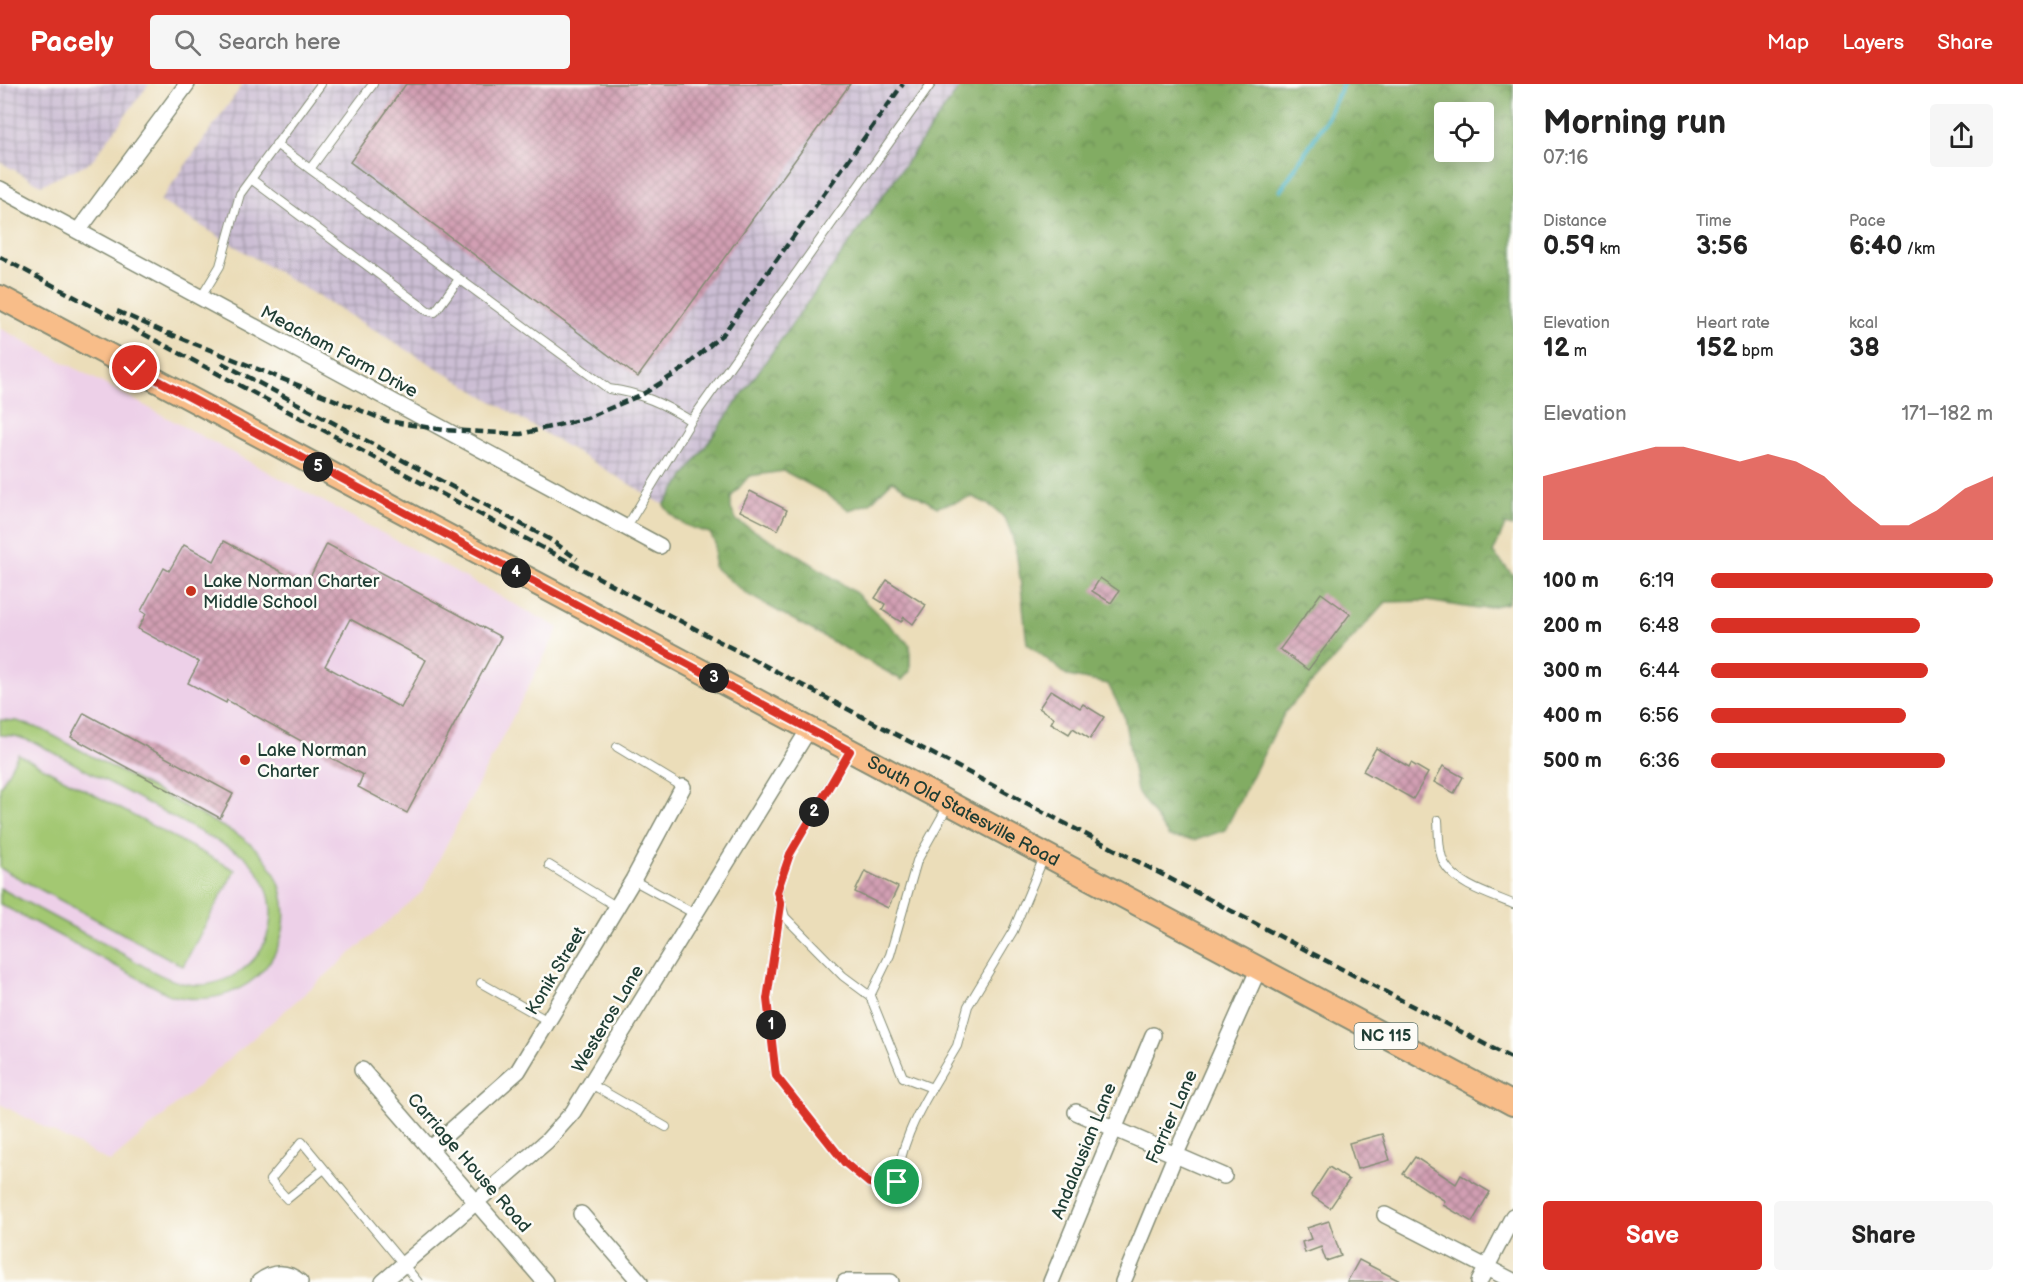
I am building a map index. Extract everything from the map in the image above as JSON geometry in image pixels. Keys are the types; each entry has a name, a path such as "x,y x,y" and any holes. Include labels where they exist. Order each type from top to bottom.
{"main road":[{"name":"South Old Statesville Road","path":"0,297 1513,1104"}],"street":[{"path":"78,231 187,84"},
{"name":"Meacham Farm Drive","path":"0,189 660,546"},
{"name":"Westeros Lane","path":"383,1282 547,1142 573,1112 809,729"},
{"name":"Konik Street","path":"430,1149 512,1078 633,880 683,788"},
{"name":"Farrier Lane","path":"1124,1282 1175,1156 1259,968"},
{"name":"Andalausian Lane","path":"1051,1282 1153,1035"},
{"name":"Carriage House Road","path":"362,1070 545,1282"},
{"path":"1076,1113 1224,1176"},
{"path":"580,1214 640,1282"},
{"path":"1385,1215 1513,1281"},
{"path":"1479,1282 1513,1216"},
{"path":"259,1282 274,1274 283,1273 300,1282"},
{"path":"845,1282 891,1282"}],"lane":[{"path":"200,299 220,266 240,194 321,84"},
{"path":"310,169 374,84"},
{"path":"626,528 691,421 931,84"},
{"path":"276,144 609,389 642,394 665,404 691,421"},
{"path":"251,179 428,311 435,312 459,279"},
{"path":"617,747 683,788"},
{"path":"850,751 790,854 777,892 785,917 820,955 870,996 903,1077 932,1088"},
{"path":"870,996 890,955 917,861 949,804"},
{"path":"1438,820 1440,846 1445,864 1462,881 1513,904"},
{"path":"781,905 767,999 776,1076 786,1092 829,1140 845,1163 869,1183 888,1188 897,1182 899,1161 920,1108 957,1046 968,1006 1013,931 1045,854"},
{"path":"549,865 617,907"},
{"path":"633,880 695,914"},
{"path":"481,983 548,1021"},
{"path":"591,1084 666,1127"},
{"path":"324,1169 286,1199 270,1180 302,1142 418,1282"}],"shaded area":[{"path":"0,84 149,84 91,162 41,185 0,162"},
{"path":"243,84 962,84 664,505 160,201"},
{"name":"Lake Norman Charter","path":"0,328 559,628 422,892 110,1162 0,1104"}],"green space":[{"path":"962,84 1513,84 1513,527 1505,525 1493,553 1513,575 1513,589 1508,603 1478,609 1427,601 1386,602 1285,712 1225,830 1196,840 1169,837 1137,791 1124,716 1108,684 1068,676 1027,643 1018,565 1012,536 1002,515 988,505 973,497 937,507 892,481 870,503 849,510 825,493 784,471 749,476 731,497 731,509 737,521 801,557 856,593 910,645 910,671 902,680 745,593 714,567 715,543 710,533 684,524 664,505"},
{"path":"0,720 17,721 43,730 240,836 267,861 281,890 284,920 277,948 261,972 237,990 207,998 170,995 0,904 0,888 161,975 178,982 201,985 227,979 249,964 265,942 271,918 269,898 262,879 243,855 36,743 15,736 0,735"},
{"path":"18,754 235,870 183,966 0,868 0,787"}],"building":[{"path":"406,84 850,84 638,377 350,162"},
{"path":"750,491 787,510 778,530 740,511"},
{"path":"224,541 306,585 327,544 501,637 407,813 358,787 363,775 227,700 226,703 188,683 199,662 138,629 146,614 141,611 164,568 169,571 184,545 214,561","holes":["350,619 426,660 401,708 325,666"]},
{"path":"1100,578 1119,591 1111,603 1092,591"},
{"path":"887,580 926,605 913,624 904,617 901,622 882,610 885,604 875,598"},
{"path":"1321,593 1350,614 1308,670 1280,649"},
{"path":"1051,690 1080,708 1083,704 1104,717 1090,739 1073,728 1069,734 1051,723 1054,718 1039,708"},
{"path":"84,713 233,794 220,818 71,737"},
{"path":"1376,748 1409,767 1411,763 1428,773 1413,799 1363,771"},
{"path":"1443,766 1463,777 1454,793 1434,782"},
{"path":"865,871 898,887 888,908 855,892"},
{"path":"1382,1134 1390,1160 1357,1169 1349,1143"},
{"path":"1415,1157 1456,1184 1461,1175 1490,1192 1472,1222 1443,1205 1445,1201 1403,1174"},
{"path":"1329,1167 1349,1180 1330,1208 1311,1195"},
{"path":"1329,1221 1341,1256 1326,1261 1321,1247 1305,1253 1302,1242 1311,1239 1307,1228"},
{"path":"1359,1260 1402,1282 1347,1282"}],"waterway":[{"path":"1281,190 1325,122 1343,84"}],"railway":[{"path":"168,333 387,421 444,430 521,434 587,418 643,394 683,369 724,333 903,84"},
{"path":"0,257 629,594 1513,1059"},
{"path":"117,311 175,337"},
{"path":"222,363 551,540 577,559"}],"place":[{"name":"Lake Norman Charter Middle School","path":"191,591"},
{"name":"Lake Norman Charter","path":"245,760"}],"route":[{"path":"135,368 850,751 790,854 777,892 781,905 767,999 775,1051 776,1076 786,1092 829,1140 845,1163 869,1183 888,1188 897,1182"}]}
